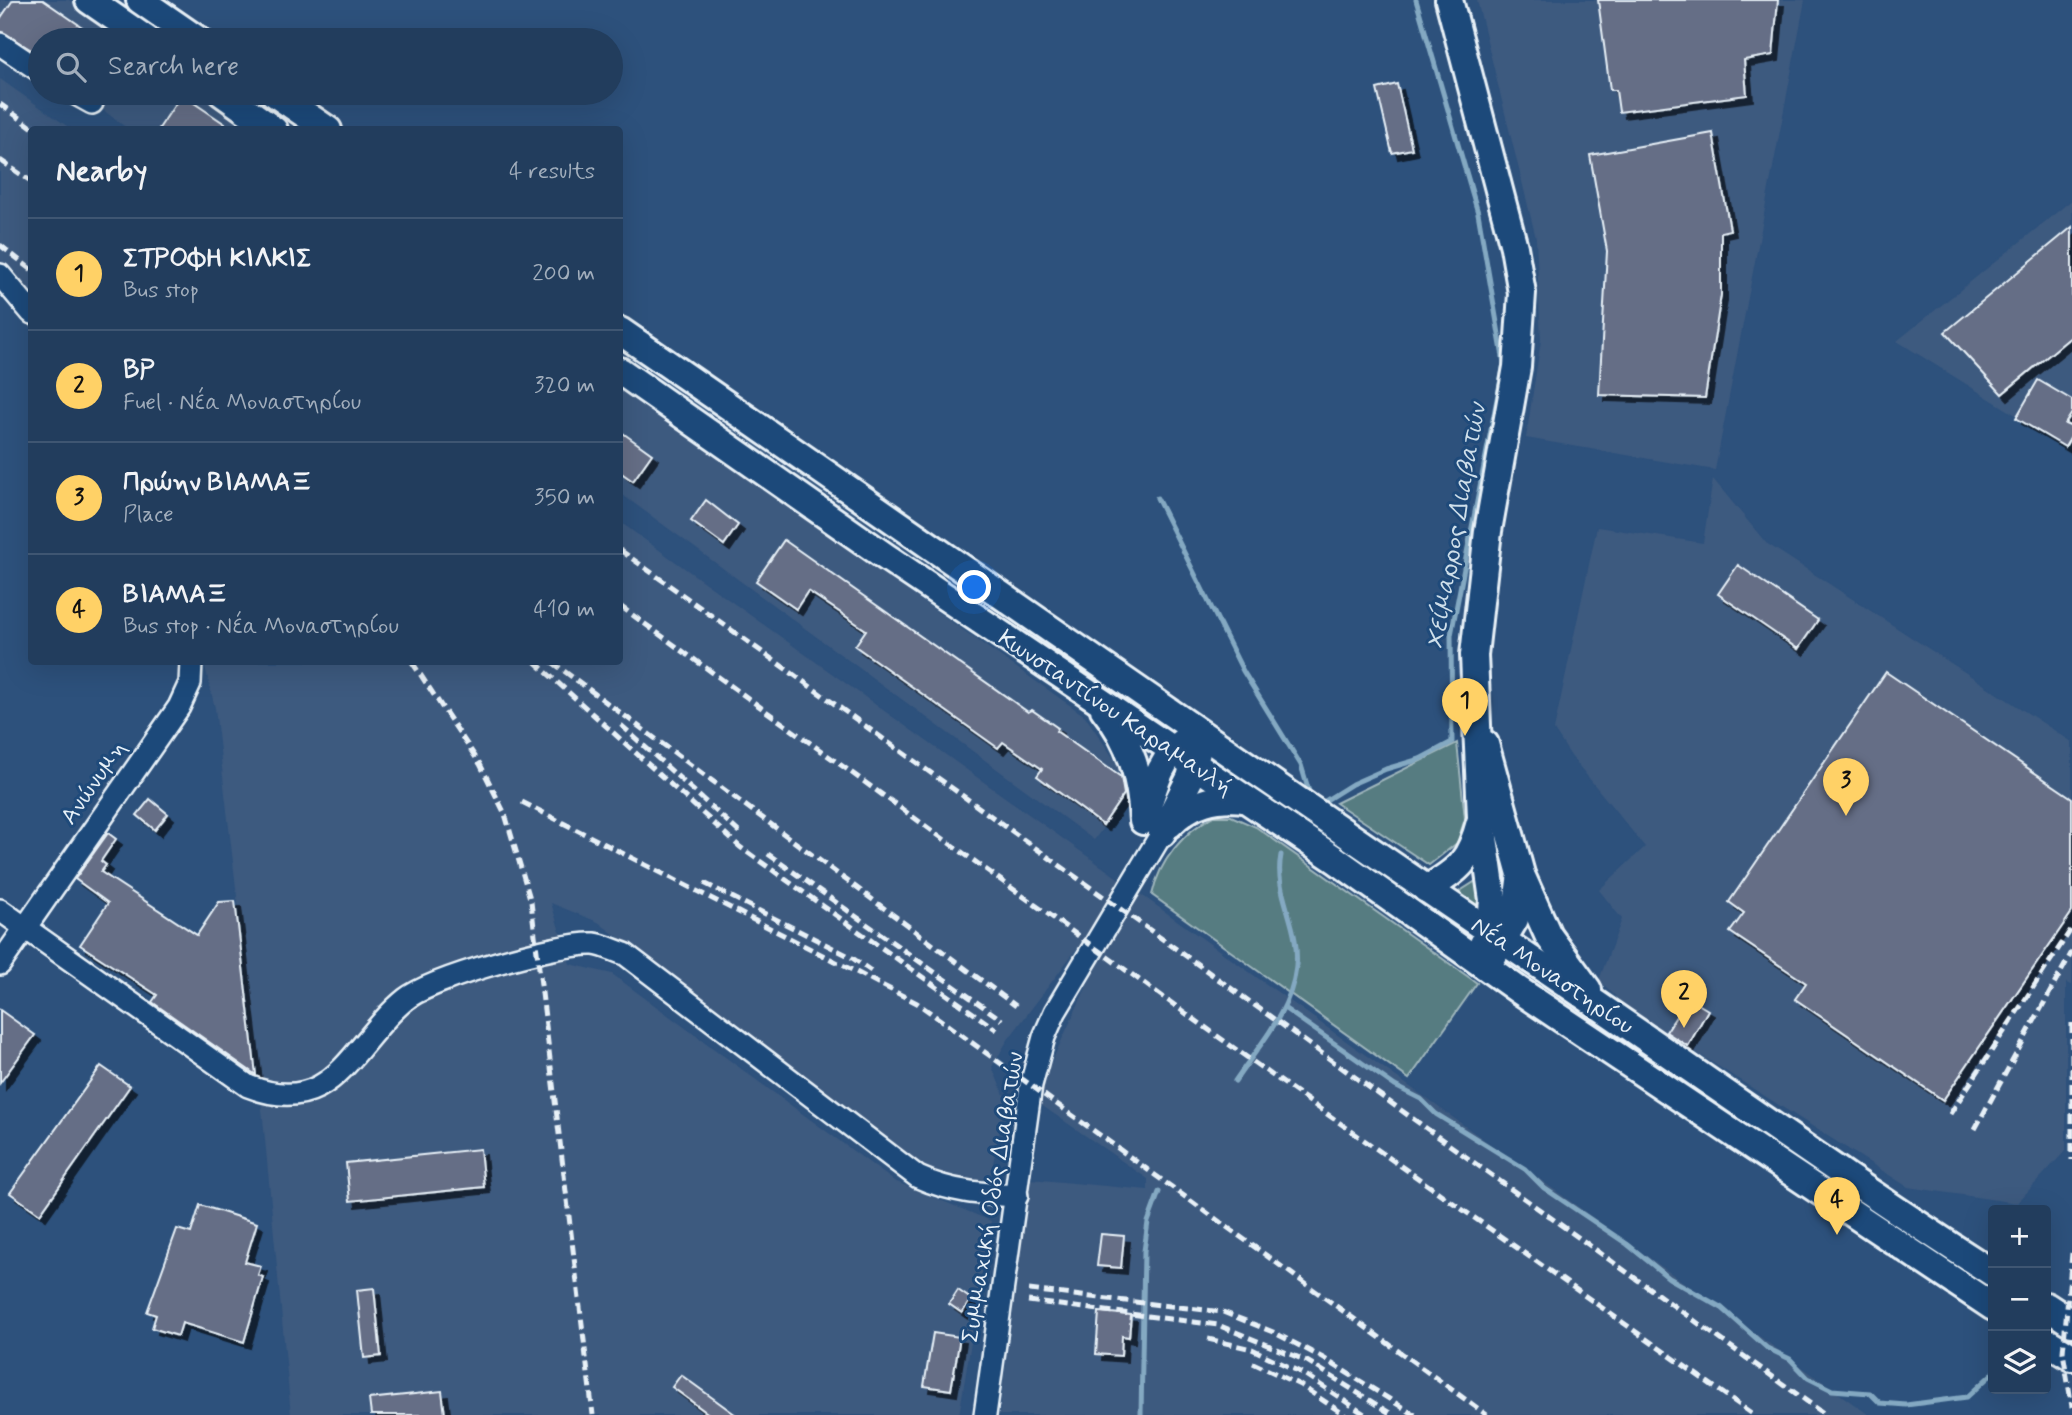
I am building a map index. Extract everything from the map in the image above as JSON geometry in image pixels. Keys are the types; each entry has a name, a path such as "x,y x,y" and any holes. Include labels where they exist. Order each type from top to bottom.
{"main road":[{"path":"89,0 130,28"},
{"path":"140,0 181,28"},
{"path":"1449,0 1514,247 1522,293 1517,367 1488,530 1475,636 1475,720 1481,817 1496,938"},
{"path":"239,105 268,126"},
{"path":"292,105 322,126"},
{"name":"Κωνσταντίνου Καραμανλή","path":"623,333 1426,889"},
{"name":"Κωνσταντίνου Καραμανλή","path":"623,373 1195,764 1480,963"},
{"path":"1094,696 1110,716 1134,761 1153,827"},
{"path":"1475,720 1495,772 1521,874 1548,934 1571,969 1608,1012"},
{"path":"1153,827 1157,776 1173,749 1201,731"},
{"path":"1153,827 1195,764 1201,731"},
{"path":"1153,827 1172,821 1198,803 1230,797 1245,799"},
{"path":"1426,889 1448,877 1465,862 1481,817"},
{"path":"1480,963 1517,912 1521,874"},
{"name":"Νέα Μοναστηρίου","path":"1426,889 1802,1147 1988,1270"},
{"name":"Νέα Μοναστηρίου","path":"1480,963 1793,1176 1988,1304"},
{"path":"2051,1309 2072,1323"},
{"path":"2051,1343 2071,1356"}],"street":[{"path":"0,44 28,63"},
{"path":"0,275 28,308"},
{"name":"Ανώνυμη","path":"0,964 179,707 190,683 191,665"},
{"name":"Συμμαχική Οδός Διαβατών","path":"985,1415 1031,1085 1044,1037 1073,978 1132,884 1153,827"},
{"path":"0,910 248,1086 287,1097 301,1096 339,1073 384,1019 408,997 441,979 569,946 596,944 625,954 918,1177 940,1187 970,1193 1017,1196"}],"shaded area":[{"path":"0,0 69,0 109,28 28,28 28,58 0,38"},
{"path":"1477,0 1805,0 1715,470 1526,438 1541,340 1536,238"},
{"path":"0,79 28,99 28,105 37,105 67,126 28,126 28,324 0,288"},
{"path":"97,105 218,105 249,126 124,126"},
{"path":"2072,200 2072,450 1897,341"},
{"path":"623,390 1085,716 1133,787 1094,840 623,495"},
{"path":"1713,479 1766,543 2072,742 2072,985 2066,983 2066,1150 2017,1203 1908,1187 1628,1009 1599,980 1622,919 1599,890 1645,847 1571,756 1554,730 1597,527 1703,543"},
{"path":"623,524 1869,1415 999,1415 1030,1179 1148,1190 1148,1179 1034,1100 1098,962 1078,947 1007,1041 992,1067 1006,1100 991,1173 981,1181 955,1181 930,1173 598,922 551,903 570,964 612,974 894,1181 991,1221 959,1415 291,1415 263,1118 215,708 205,665 623,665"}],"green space":[{"path":"1457,743 1465,819 1457,843 1429,865 1336,803"},
{"path":"1214,816 1231,816 1256,827 1477,983 1409,1079 1152,895 1160,870 1174,848 1203,822"},
{"path":"1479,879 1484,912 1457,893"}],"building":[{"path":"13,0 43,0 84,28 28,28 28,48 0,31 0,19"},
{"path":"1598,0 1778,0 1773,55 1744,60 1747,95 1619,112 1616,90 1610,90"},
{"path":"1397,84 1412,149 1392,153 1377,89"},
{"path":"175,105 197,105 228,126 161,126"},
{"path":"1713,133 1730,230 1721,232 1721,295 1705,398 1599,395 1607,251 1590,155"},
{"path":"2072,227 2072,336 2002,394 1945,332"},
{"path":"2038,380 2072,400 2072,413 2065,424 2072,427 2072,435 2065,447 2016,418"},
{"path":"623,433 652,454 633,481 623,474"},
{"path":"706,500 738,525 724,545 691,521"},
{"path":"784,540 1028,712 1032,710 1058,728 1056,731 1121,777 1124,794 1103,825 1037,776 1042,769 1003,742 998,748 855,646 866,630 808,591 796,609 756,581"},
{"path":"1738,565 1818,620 1798,649 1718,594"},
{"path":"1886,672 2072,798 2072,912 1943,1100 1795,999 1806,983 1730,932 1744,913 1729,902"},
{"path":"150,799 168,814 155,830 137,815"},
{"path":"108,833 116,839 101,861 106,865 101,872 197,935 219,902 235,901 256,1075 152,1002 157,995 80,945 108,903 75,879"},
{"path":"1688,998 1708,1010 1688,1046 1666,1032"},
{"path":"0,1010 35,1035 0,1083"},
{"path":"101,1066 130,1086 40,1214 10,1193"},
{"path":"480,1149 484,1187 350,1201 346,1163"},
{"path":"200,1205 257,1223 245,1262 261,1266 258,1275 263,1277 244,1342 182,1323 178,1336 152,1328 156,1315 147,1312 177,1229 191,1233"},
{"path":"1101,1234 1124,1236 1121,1268 1097,1266"},
{"path":"374,1288 381,1356 364,1358 357,1290"},
{"path":"958,1290 971,1299 962,1313 949,1304"},
{"path":"1099,1312 1131,1315 1129,1337 1122,1336 1121,1356 1096,1354"},
{"path":"933,1333 960,1337 951,1390 924,1386"},
{"path":"681,1375 736,1415 710,1415 672,1387"},
{"path":"442,1391 445,1415 371,1415 369,1399"}],"waterway":[{"name":"Χείμαρρος Διαβατών","path":"1320,804 1352,784 1386,769 1420,759 1452,742 1451,635 1504,363 1478,213 1416,0"},
{"name":"Χείμαρρος Διαβατών","path":"1157,498 1243,671 1301,765 1310,795"},
{"name":"Χείμαρρος Διαβατών","path":"1235,1081 1280,1015 1294,980 1295,940 1281,887 1281,855"},
{"path":"1284,1008 1395,1086 1421,1099 1436,1114 1525,1169 1544,1188 1627,1244 1669,1278 1722,1308 1767,1348 1790,1359 1808,1378 1832,1390 1870,1393 1880,1403 1906,1405 1967,1397 1988,1378"},
{"name":"Χείμαρρος Διαβατών","path":"1141,1415 1144,1251 1148,1222 1159,1192"}],"railway":[{"path":"0,104 30,126"},
{"path":"0,160 28,179"},
{"path":"0,245 28,267"},
{"path":"623,552 1826,1415"},
{"path":"623,608 1259,1066 1754,1415"},
{"path":"414,665 480,764 505,814 531,902 593,1415"},
{"path":"538,665 740,847 997,1030"},
{"path":"556,665 1016,1006"},
{"path":"621,725 740,833"},
{"path":"522,802 917,1003 1487,1415"},
{"path":"768,854 1002,1020"},
{"path":"704,883 851,957 871,971"},
{"path":"1950,1114 2072,928"},
{"path":"1975,1129 2072,952"},
{"path":"2072,1023 2072,1160"},
{"path":"2072,1253 2063,1352 2072,1407"},
{"path":"1029,1290 1223,1312 1273,1332 1323,1358 1415,1415"},
{"path":"1028,1301 1218,1325 1307,1361 1393,1415"},
{"path":"1208,1339 1252,1349 1304,1374 1366,1415"},
{"path":"1253,1363 1300,1385 1345,1415"}],"place":[{"name":"ΣΤΡΟΦΗ ΚΙΛΚΙΣ","path":"1465,736"},
{"name":"Πρώην ΒΙΑΜΑΞ","path":"1846,816"},
{"name":"BP","path":"1684,1028"},
{"name":"ΒΙΑΜΑΞ","path":"1837,1235"}]}
